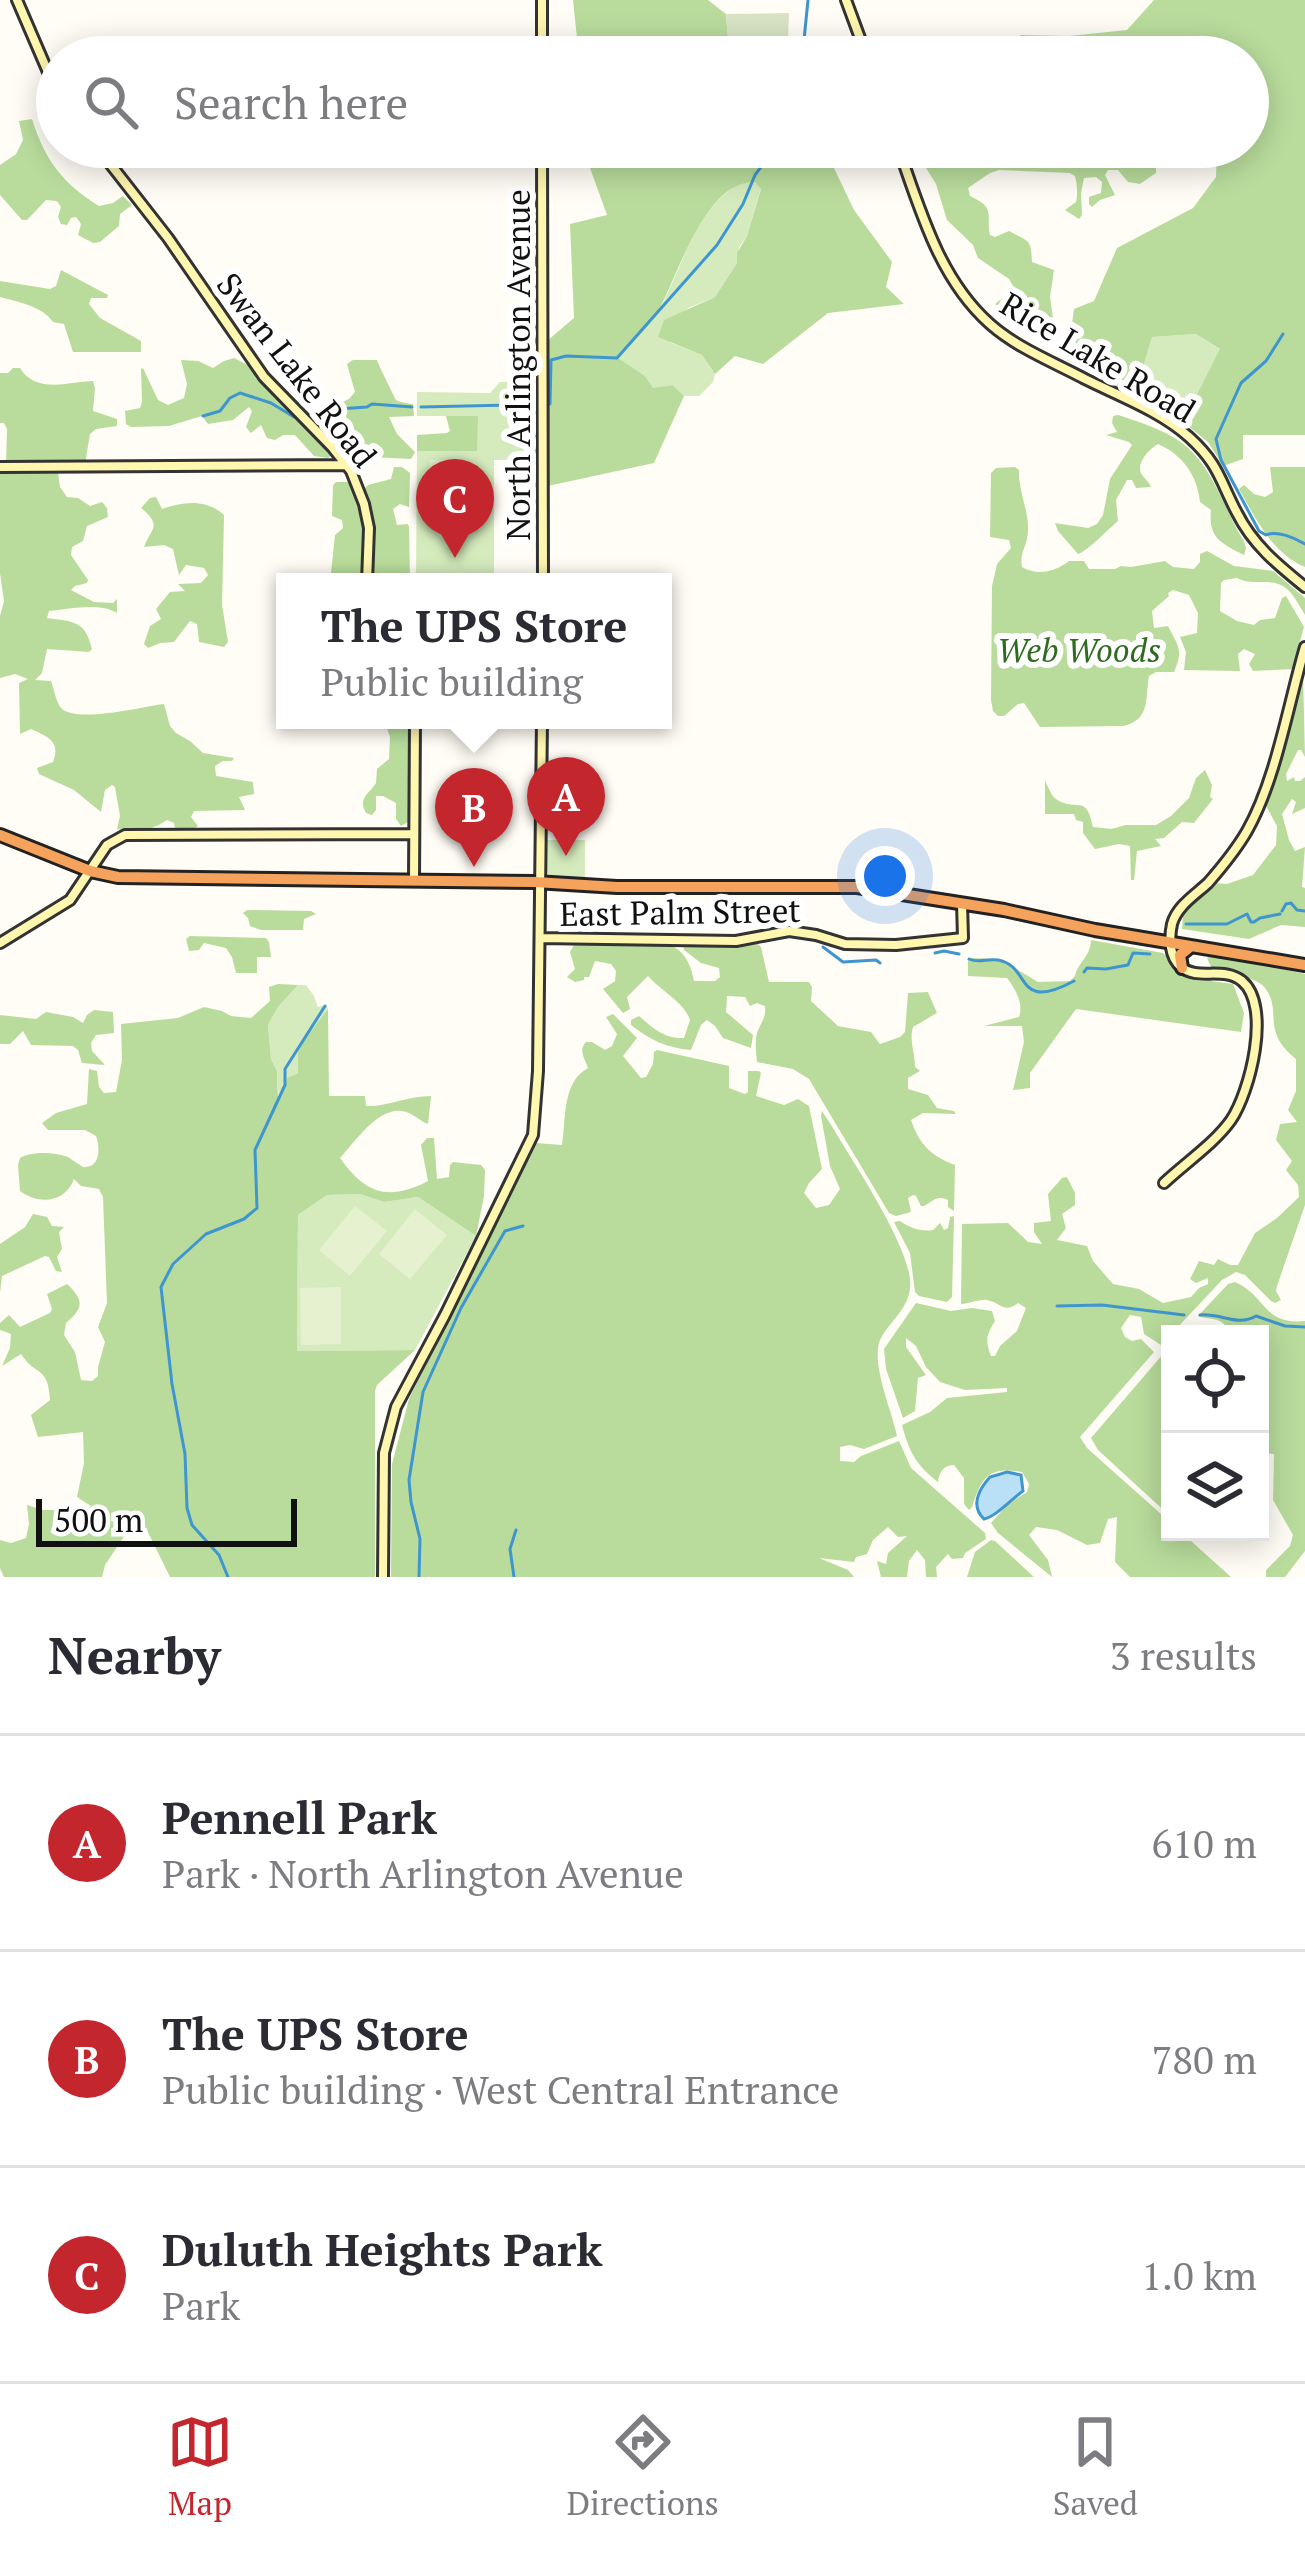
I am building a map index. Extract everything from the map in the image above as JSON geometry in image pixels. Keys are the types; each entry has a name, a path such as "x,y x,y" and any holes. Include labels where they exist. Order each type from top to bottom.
{"highway":[{"path":"2,830 90,871 136,878 541,882 610,887 845,886 1045,917 1171,945 1305,961"},
{"path":"1045,917 1171,945 1305,961"},
{"path":"1182,968 1181,953 1193,946"}],"street":[{"path":"17,0 36,44"},
{"path":"542,0 542,36"},
{"path":"846,0 859,36"},
{"name":"Swan Lake Road","path":"113,168 264,377 347,465 357,482 369,528 367,573"},
{"name":"North Arlington Avenue","path":"542,168 543,573"},
{"name":"Rice Lake Road","path":"906,168 934,245 970,304 1016,343 1185,434 1220,472 1258,546 1305,587"},
{"path":"0,467 347,465"},
{"path":"1164,1183 1226,1126 1246,1088 1254,1047 1255,1001 1244,984 1225,973 1193,973 1182,968 1171,945 1180,909 1225,863 1252,820 1305,647"},
{"path":"414,880 415,729"},
{"path":"383,1577 385,1453 396,1407 533,1135 542,729"},
{"path":"0,943 70,900 107,845 118,837 137,833 414,834"},
{"name":"East Palm Street","path":"540,938 736,941 802,932 844,944 918,944 963,938 962,902"}],"green space":[{"path":"573,0 708,0 726,14 728,36 577,36"},
{"path":"1154,0 1305,0 1305,435 1243,435 1243,459 1223,466 1208,442 1183,422 1220,349 1196,334 1152,337 1135,395 1067,360 1074,309 1094,301 1117,248 1193,208 1216,177 1216,168 1269,168 1269,36 1069,36 1127,30"},
{"path":"789,13 788,36 728,36 726,14"},
{"path":"32,119 36,129 36,168 57,168 99,206 123,196 132,205 120,214 119,226 100,242 78,235 81,224 76,217 61,224 57,201 46,200 22,220 0,195 0,165 16,154 23,140 19,121"},
{"path":"590,168 834,168 854,210 892,262 886,287 904,304 828,313 763,364 735,356 715,374 702,355 658,337 664,320 715,297 737,263 761,189 755,182 737,186 707,214 656,315 618,358 645,376 653,388 673,385 684,396 654,463 543,487 547,341 574,318 570,224 607,215"},
{"path":"926,168 1156,168 1140,184 1128,182 1118,170 1108,170 1105,175 1115,195 1092,207 1089,197 1101,193 1102,182 1084,178 1079,219 1065,210 1077,199 1075,176 1070,173 999,170 968,188 970,196 987,208 990,235 1009,231 1021,237 1030,245 1032,262 1054,270 1050,297 1055,332 1048,343 994,312 996,303 1013,286 978,258 973,245 947,220"},
{"path":"746,181 761,188 737,263 715,297 688,308 669,342 702,355 715,374 713,382 699,396 684,396 673,385 653,389 645,376 617,358 656,315 702,221 728,191"},
{"path":"61,270 108,295 91,298 89,304 100,318 141,341 141,352 73,352 64,324 29,305 0,297 0,281 50,289 56,286"},
{"path":"1196,334 1221,350 1183,422 1135,395 1152,337"},
{"path":"234,358 250,366 331,456 314,456 295,435 267,438 261,425 251,433 246,427 249,407 233,420 208,424 202,416 169,426 126,424 125,411 140,408 142,402 141,369 158,400 168,405 184,398 187,384 181,360 213,368"},
{"path":"377,360 396,400 413,404 414,416 389,417 397,434 415,452 411,459 371,457 353,441 336,439 336,405 355,392 347,364"},
{"path":"13,368 43,384 93,381 93,411 117,419 117,426 90,434 85,464 6,464 0,373"},
{"path":"500,382 539,382 539,459 494,460 494,573 416,573 417,451 477,451 477,416 417,416 417,392 490,393"},
{"path":"1118,415 1171,436 1195,455 1243,539 1244,555 1218,538 1211,510 1200,502 1187,467 1158,444 1140,466 1151,487 1136,488 1127,480 1116,500 1118,521 1078,554 1055,523 1088,528 1103,515 1110,479 1132,445 1106,435 1117,432 1112,423"},
{"path":"446,416 478,416 477,451 417,451 417,435 450,431"},
{"path":"462,459 461,494 436,485 430,460"},
{"path":"394,467 410,473 409,507 400,504 393,509 397,525 409,526 410,573 371,573 373,539 364,489 391,479"},
{"name":"Web Woods","path":"1015,467 1028,522 1022,567 1046,572 1069,561 1084,561 1089,569 1115,569 1165,561 1173,567 1194,569 1200,554 1207,551 1234,566 1273,571 1305,598 1305,615 1281,585 1237,578 1221,583 1220,611 1254,625 1275,618 1286,596 1304,627 1292,669 1253,671 1249,664 1255,654 1244,649 1238,654 1240,671 1184,670 1186,652 1180,637 1197,633 1198,613 1189,595 1173,590 1152,611 1154,628 1168,626 1177,644 1177,665 1174,672 1149,676 1145,707 1138,719 1123,726 1040,727 1024,703 998,716 991,700 992,586 997,564 1011,548 1009,540 990,537 991,473 996,468"},
{"path":"1270,467 1305,467 1305,567 1274,544 1239,489 1244,485 1265,497 1273,492"},
{"path":"0,470 58,472 67,497 90,506 102,502 107,508 108,517 87,526 83,541 72,547 71,555 88,580 71,590 94,602 117,599 117,613 93,607 49,611 47,618 82,628 92,649 47,649 42,673 35,680 51,681 59,705 69,713 164,704 176,733 203,753 234,758 215,766 216,776 253,782 254,794 239,797 245,810 194,811 191,817 198,826 192,830 175,828 167,820 144,830 117,829 120,816 115,787 105,790 101,812 74,790 39,774 37,768 53,762 55,749 48,737 31,729 20,734 19,683 28,679 15,674 0,678 4,601"},
{"path":"353,482 367,533 365,573 331,573 335,535 343,528 342,520 332,516 333,485"},
{"path":"156,497 162,509 195,503 224,515 222,605 228,642 224,647 199,642 197,624 190,621 174,642 148,648 144,644 150,626 161,619 156,609 170,592 185,591 178,584 201,583 208,575 204,568 186,565 179,575 173,549 144,547 153,523 141,508"},
{"path":"424,502 463,502 461,539 444,538 433,531"},
{"path":"1303,675 1305,757 1298,750 1286,774 1287,781 1305,777 1305,808 1292,814 1296,802 1292,799 1282,814 1295,851 1305,847 1305,927 1281,925 1249,939 1182,929 1183,915 1214,883 1253,875 1276,845 1277,826 1265,804"},
{"path":"387,729 409,729 408,822 401,826 396,803 383,796 376,796 372,815 364,808 377,769 389,759"},
{"path":"1205,770 1213,799 1194,823 1182,822 1164,838 1155,839 1161,846 1137,851 1134,880 1130,846 1095,849 1083,833 1083,822 1074,814 1045,814 1045,781 1056,799 1083,806 1093,827 1156,825 1189,798 1196,778"},
{"path":"547,840 585,840 585,878 550,877"},
{"path":"243,913 316,914 304,919 303,930 261,930 250,926"},
{"path":"266,938 271,957 257,957 257,973 236,973 226,948 204,943 199,950 189,951 186,939"},
{"path":"1091,940 1163,953 1189,978 1233,984 1244,1013 1241,1032 1076,1009 1030,1073 1030,1088 1013,1090 1024,1042 1022,1026 984,1026 1019,1017 1018,996 1007,978 968,976 968,958 1000,959 1038,982 1070,981"},
{"path":"755,942 761,947 769,982 809,982 811,1001 838,1026 871,1032 880,1044 905,1032 908,993 928,992 937,1013 913,1027 915,1067 920,1071 908,1078 908,1089 928,1095 937,1108 956,1114 923,1113 911,1120 927,1148 955,1165 954,1211 948,1200 938,1198 921,1206 913,1195 908,1198 911,1212 889,1213 809,1079 793,1069 757,1062 756,1036 765,1006 750,1006 745,997 727,996 726,1012 753,1035 751,1048 723,1038 707,1020 691,1050 682,1049 631,1025 639,1016 665,1035 684,1038 690,1020 687,1014 648,976 627,997 630,1009 623,1013 603,989 615,981 611,964 595,961 584,980 567,977 575,969 570,952 574,945 665,944 685,957 694,981 715,981 720,977 719,968 701,963 683,945 737,947"},
{"path":"1207,958 1238,959 1305,974 1305,1205 1277,1286 1281,1300 1271,1301 1236,1272 1222,1280 1180,1325 1161,1325 1161,1345 1144,1334 1141,1317 1130,1315 1121,1328 1125,1337 1141,1339 1154,1352 1080,1437 1161,1514 1161,1541 1191,1541 1231,1577 1130,1577 1115,1562 1117,1517 1108,1519 1100,1543 1087,1545 1057,1530 1036,1527 1029,1535 1048,1560 1052,1577 991,1523 1027,1492 1029,1484 1022,1472 988,1476 969,1510 964,1504 964,1478 954,1465 942,1470 938,1482 915,1458 902,1425 947,1398 1007,1392 1007,1388 965,1390 940,1382 906,1338 906,1347 926,1375 918,1378 915,1411 903,1418 884,1349 916,1303 951,1311 992,1311 995,1321 987,1342 995,1356 1017,1331 1026,1308 1018,1303 1006,1308 987,1300 961,1304 962,1224 1008,1223 1028,1242 1042,1244 1034,1223 1051,1221 1048,1194 1062,1178 1067,1177 1075,1193 1075,1205 1062,1214 1066,1228 1057,1240 1087,1246 1113,1284 1139,1289 1163,1303 1191,1297 1208,1284 1208,1278 1196,1283 1190,1279 1199,1261 1214,1265 1218,1259 1238,1265 1255,1233 1299,1197 1298,1185 1286,1170 1292,1161 1276,1140 1280,1124 1297,1122 1288,1110 1296,1091 1296,1059 1278,1039 1265,988 1211,967"},
{"path":"298,985 306,985 318,1007 328,1009 298,1052 298,1073 287,1078 279,1100 268,1025"},
{"path":"298,985 268,1025 278,1099 287,1078 298,1073 302,1043 328,1009 329,1096 365,1096 366,1106 431,1096 428,1124 406,1112 393,1112 375,1120 352,1143 340,1158 359,1179 389,1192 428,1181 421,1145 427,1138 434,1138 437,1179 449,1177 453,1162 481,1165 485,1170 476,1236 418,1197 384,1202 360,1194 327,1195 298,1215 297,1351 415,1350 375,1391 375,1577 170,1577 139,1514 102,1577 4,1577 0,1540 11,1543 26,1538 27,1505 43,1510 87,1510 91,1506 77,1497 84,1463 83,1432 38,1437 31,1415 50,1400 47,1381 21,1354 2,1366 11,1334 0,1330 0,1323 9,1315 20,1327 50,1313 47,1294 67,1284 80,1304 66,1323 64,1335 75,1352 81,1380 92,1381 98,1376 105,1342 98,1327 107,1303 99,1189 81,1186 74,1179 58,1197 43,1200 27,1195 20,1191 20,1158 50,1153 84,1167 94,1164 96,1136 85,1130 48,1130 42,1123 56,1113 87,1104 89,1069 97,1071 104,1093 116,1092 122,1060 121,1024 178,1018 204,1007 251,1018 270,1001 269,987"},
{"path":"94,1010 113,1012 114,1033 96,1035 91,1043 105,1065 82,1063 73,1046 31,1045 23,1031 10,1044 0,1044 0,1015 36,1019 46,1012 83,1023"},
{"path":"613,1014 637,1038 623,1056 641,1078 646,1077 657,1050 729,1066 729,1088 745,1094 748,1071 759,1071 756,1096 784,1105 798,1099 809,1106 822,1169 804,1193 816,1208 829,1205 840,1189 830,1166 822,1111 880,1207 909,1272 906,1302 878,1346 879,1371 897,1436 864,1449 840,1447 840,1461 854,1462 899,1441 911,1468 985,1533 986,1539 963,1558 952,1559 948,1554 936,1567 937,1577 926,1577 925,1560 917,1550 909,1561 907,1577 881,1577 877,1561 886,1564 888,1553 907,1536 898,1537 888,1527 873,1540 867,1554 854,1562 819,1558 854,1577 391,1577 392,1464 409,1399 536,1143 562,1145 569,1092 588,1068 584,1045 592,1042 605,1050 612,1046 617,1034 606,1017"},
{"path":"360,1194 384,1202 418,1197 476,1236 415,1350 297,1351 298,1215 327,1195"},
{"path":"355,1206 387,1231 350,1276 319,1250"},
{"path":"415,1209 447,1235 410,1279 379,1254"},
{"path":"33,1214 47,1217 52,1226 64,1227 59,1232 62,1249 57,1257 62,1272 45,1256 2,1276 0,1293 0,1244 25,1227"},
{"path":"954,1216 952,1297 947,1302 919,1296 910,1253 894,1222 924,1230 933,1230 940,1223 944,1230"},
{"path":"1228,1284 1245,1288 1280,1319 1305,1321 1305,1551 1285,1577 1266,1577 1266,1570 1290,1546 1293,1535 1273,1500 1269,1325 1225,1325 1198,1316"},
{"path":"341,1287 341,1344 301,1345 300,1288"},
{"path":"1161,1356 1161,1508 1091,1438"},
{"path":"991,1540 1034,1577 967,1577 975,1552"}],"water":[{"path":"1007,1472 1021,1475 1023,1491 984,1519 977,1509 980,1492 990,1477"}],"waterway":[{"path":"804,36 808,0"},
{"path":"421,407 550,404 551,360 617,358 717,245 760,168"},
{"path":"1283,334 1266,361 1241,383 1216,439 1221,460 1259,531 1305,544"},
{"path":"203,416 220,411 240,393 294,417"},
{"path":"339,409 372,404 412,407"},
{"path":"309,415 329,408"},
{"path":"1282,911 1291,903 1305,911"},
{"path":"1186,924 1227,924 1247,914 1254,922 1280,914"},
{"path":"823,947 843,962 880,963"},
{"path":"935,953 959,954"},
{"path":"1084,972 1128,965 1133,953 1150,954"},
{"path":"969,959 1009,964 1026,985 1042,992 1074,981"},
{"path":"228,1577 219,1555 192,1525 187,1508 185,1454 161,1287 173,1264 206,1234 244,1219 257,1208 255,1150 285,1085 285,1069 325,1006"},
{"path":"419,1577 420,1539 409,1480 423,1392 461,1308 505,1231 523,1226"},
{"path":"1057,1306 1102,1305 1184,1315"},
{"path":"1200,1315 1243,1320 1256,1316 1305,1327"},
{"path":"514,1577 510,1549 516,1530"}],"place":[{"name":"Duluth Heights Park","path":"455,558"},
{"name":"Pennell Park","path":"566,856"},
{"name":"The UPS Store","path":"474,867"}]}
